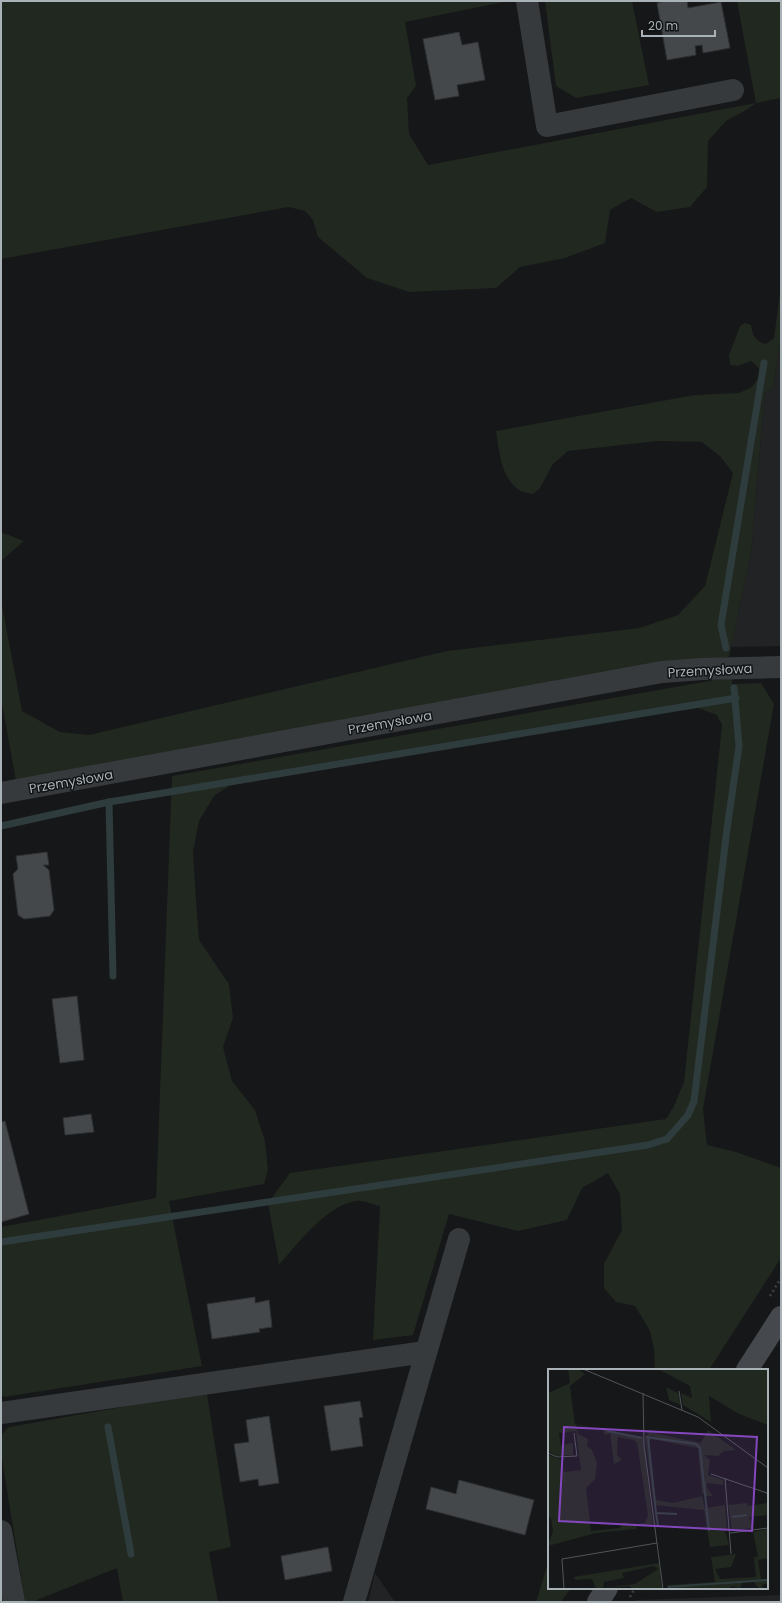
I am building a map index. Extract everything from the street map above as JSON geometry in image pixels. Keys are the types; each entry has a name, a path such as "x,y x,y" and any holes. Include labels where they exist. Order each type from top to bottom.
{"main road":[{"path":"748,1369 781,1317"},
{"path":"598,1602 606,1589"}],"street":[{"path":"527,1 547,126 733,90"},
{"name":"Przemysłowa","path":"1,793 662,672 781,666"},
{"path":"354,1602 425,1352 459,1239"},
{"path":"1,1413 425,1352"},
{"path":"1,1531 14,1602"}],"shaded area":[{"path":"1,1 509,1 405,22 416,86 407,98 409,134 428,165 756,103 726,121 708,141 707,187 690,207 657,212 631,198 610,210 605,243 565,258 520,267 496,288 409,292 367,278 318,237 313,220 305,211 289,207 1,259"},
{"path":"545,1 632,1 649,85 576,98 556,86"},
{"path":"737,1 781,1 781,98 756,103"},
{"path":"781,286 781,336 773,390 765,392 751,553 729,657 616,673 16,781 1,698 1,600 22,711 60,732 89,735 447,651 639,628 678,615 705,586 733,473 720,456 702,442 658,441 568,451 553,464 540,488 533,494 521,491 509,480 502,464 496,431 695,395 739,393 752,387 759,377 759,368 751,361 738,366 730,365 729,355 740,326 745,323 751,325 757,340 766,344 774,338"},
{"path":"781,336 781,646 731,647 751,553 765,392 773,390"},
{"path":"1,532 24,541 1,561"},
{"path":"732,677 732,684 761,683 774,704 703,1109 707,1145 736,1152 781,1168 781,1258 710,1369 655,1369 654,1349 650,1331 635,1306 616,1302 604,1288 604,1264 622,1230 620,1194 608,1173 582,1188 567,1220 518,1231 449,1214 413,1335 373,1340 380,1206 362,1201 356,1201 345,1204 334,1210 313,1227 279,1265 268,1203 290,1173 666,1119 674,1106 684,1082 722,725 717,715 693,706 238,780 214,796 199,821 193,852 199,940 229,984 233,1018 223,1047 232,1081 255,1110 265,1141 268,1170 264,1184 169,1201 202,1366 4,1397 1,1395 1,1227 156,1198 172,776"},
{"path":"207,1394 231,1547 209,1552 218,1602 123,1602 117,1568 32,1602 25,1602 1,1453 1,1435 9,1427 133,1405"},
{"path":"548,1563 548,1589 570,1589 561,1602 536,1602"},
{"path":"375,1573 395,1602 368,1602"},
{"path":"781,1595 781,1602 635,1602 636,1600"}],"building":[{"path":"665,1 687,1 688,8 721,2 730,48 703,53 702,45 695,46 696,55 667,60 657,3"},
{"path":"459,32 462,45 478,42 485,80 457,85 459,96 435,100 423,39"},
{"path":"47,852 49,865 43,865 49,870 54,910 50,916 24,919 18,915 13,874 18,869 16,856"},
{"path":"77,996 84,1060 60,1063 52,999"},
{"path":"91,1114 94,1132 65,1135 63,1118"},
{"path":"5,1121 29,1214 1,1222 1,1122"},
{"path":"255,1297 255,1303 269,1300 272,1327 259,1329 260,1332 212,1339 207,1304"},
{"path":"360,1401 363,1417 359,1418 363,1446 331,1451 324,1406"},
{"path":"269,1416 279,1483 259,1486 258,1479 240,1482 234,1444 249,1442 246,1420"},
{"path":"459,1480 534,1500 525,1535 426,1509 431,1487 456,1494"},
{"path":"328,1547 332,1571 285,1580 281,1556"}],"waterway":[{"path":"726,648 721,625 764,363"},
{"path":"1,1242 648,1145 667,1139 688,1115 694,1101 727,829 739,746 734,688"},
{"path":"109,802 736,698"},
{"path":"1,826 109,802 113,976"},
{"path":"108,1427 131,1554"}]}
